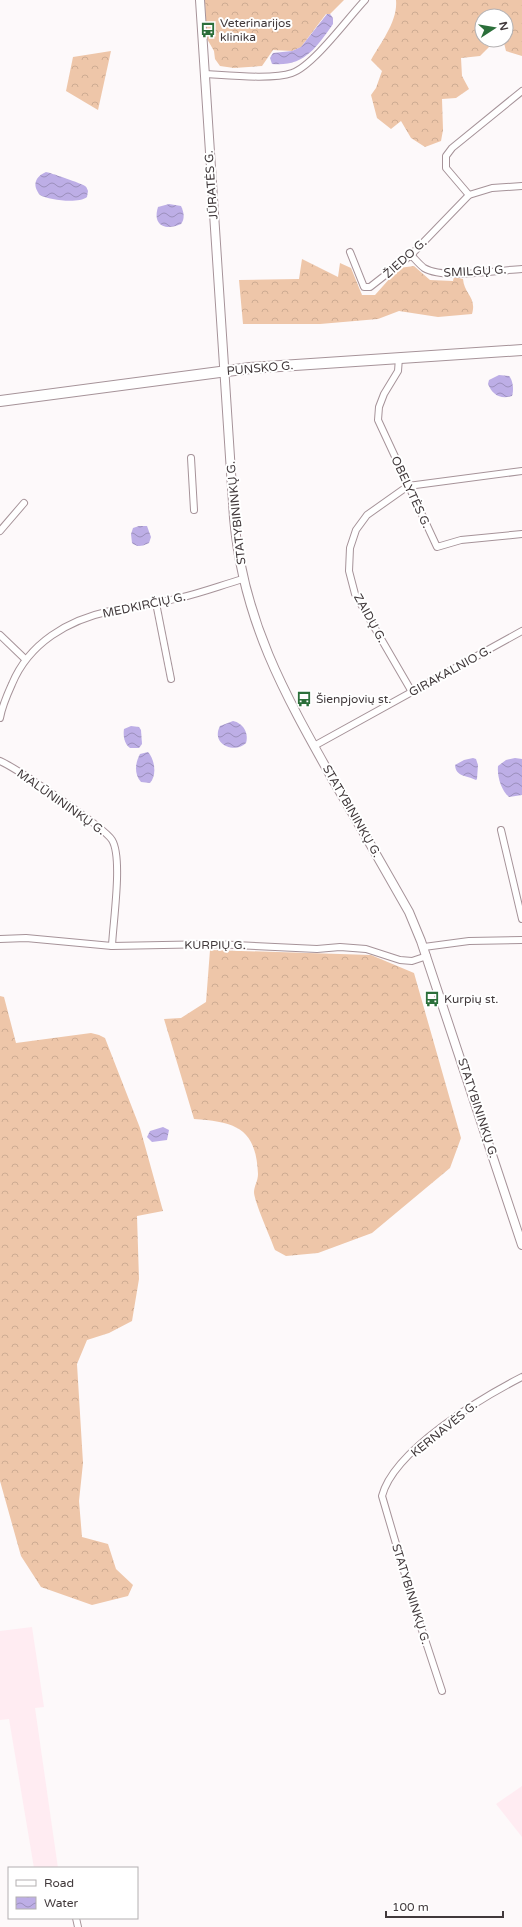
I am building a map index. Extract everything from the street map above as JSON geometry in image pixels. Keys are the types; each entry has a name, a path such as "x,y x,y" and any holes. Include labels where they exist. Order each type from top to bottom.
{"main road":[{"name":"PUNSKO G.","path":"0,401 225,370 522,350"}],"street":[{"name":"JŪRATĖS G.","path":"200,0 225,370"},
{"path":"204,74 280,76 293,73 315,57 365,0"},
{"path":"469,195 446,168 446,156 452,148 522,91"},
{"name":"ŽIEDO G.","path":"350,252 364,287 370,287 376,284 411,255 469,195 492,188 522,186"},
{"name":"SMILGŲ G.","path":"411,255 424,268 438,273 454,274 522,269"},
{"name":"OBELYTĖS G.","path":"399,358 398,371 384,394 379,407 378,420 437,547 461,540 522,534"},
{"name":"STATYBININKŲ G.","path":"225,370 235,528 243,579 257,628 272,665 292,706 409,912 424,947 522,1245"},
{"path":"191,458 194,510"},
{"name":"ZAIDŲ G.","path":"412,692 355,594 349,571 350,548 356,530 367,515 408,486 522,471"},
{"path":"0,531 24,504"},
{"name":"MEDKIRČIŲ G.","path":"0,718 4,702 25,659 55,632 69,625 109,611 179,598 243,579"},
{"path":"156,603 171,680"},
{"name":"GIRAKALNIO G.","path":"314,746 522,631"},
{"path":"0,635 25,659"},
{"name":"MALŪNININKŲ G.","path":"0,761 71,808 105,832 112,840 118,865 112,946"},
{"path":"501,830 522,919"},
{"path":"424,947 456,942 520,941 522,932"},
{"name":"KURPIŲ G.","path":"0,939 26,938 112,946 214,944 318,949 340,947 366,949 400,960 412,961 427,956"},
{"name":"KERNAVĖS G.","path":"382,1496 385,1486 393,1473 417,1448 479,1400 522,1377"},
{"name":"STATYBININKŲ G.","path":"382,1496 416,1612 442,1691"}],"shaded area":[{"path":"32,1627 44,1707 35,1708 58,1867 34,1867 9,1719 0,1720 0,1631"},
{"path":"522,1786 522,1837 496,1804"}],"green space":[{"path":"205,0 344,0 330,14 326,14 301,47 292,51 273,50 262,66 234,68 220,66 215,59 214,51 206,37"},
{"path":"396,0 522,0 522,56 506,51 505,48 514,48 514,8 474,8 474,48 488,48 480,56 461,58 462,76 469,89 456,98 442,99 443,130 441,141 425,147 411,138 401,121 391,129 377,118 371,95 376,88 382,71 371,60 388,31 394,16"},
{"path":"111,51 98,110 66,91 73,57"},
{"path":"302,259 338,277 340,263 351,268 362,295 375,295 399,268 414,266 430,280 453,281 454,277 463,279 472,299 472,314 438,317 399,311 378,319 320,324 243,324 239,280 299,279"},
{"path":"210,950 371,955 414,973 461,1138 450,1168 372,1233 318,1253 286,1256 275,1250 255,1197 254,1190 258,1174 253,1146 248,1137 241,1130 221,1122 194,1119 164,1019 181,1018 206,1002"},
{"path":"0,996 4,997 16,1043 91,1033 105,1038 140,1128 163,1211 137,1216 139,1279 132,1321 109,1333 87,1340 77,1364 83,1463 79,1501 82,1537 108,1544 116,1569 133,1585 128,1596 92,1605 41,1587 21,1556 0,1481"}],"water":[{"path":"327,14 330,14 333,18 333,24 315,48 301,59 293,62 272,64 270,58 273,53 292,51 301,47"},
{"path":"46,172 87,187 87,197 71,201 44,197 40,195 35,185 39,176"},
{"path":"169,204 181,206 184,215 181,224 166,227 159,223 157,219 158,207"},
{"path":"499,375 509,376 513,385 512,396 500,397 490,388 488,384 489,380"},
{"path":"147,526 151,537 149,543 136,546 132,543 131,534 133,528"},
{"path":"233,721 242,726 247,736 246,743 236,748 226,746 221,743 218,738 220,726"},
{"path":"131,726 139,727 141,730 142,744 139,748 130,748 125,742 124,729"},
{"path":"148,752 154,763 154,776 150,783 141,782 136,772 137,761 140,754"},
{"path":"473,758 476,759 478,765 476,780 459,774 455,765 464,760"},
{"path":"515,758 522,759 522,795 509,797 500,783 498,766 506,760"},
{"path":"163,1127 169,1130 167,1140 152,1142 147,1137 150,1131"}],"place":[{"name":"Veterinarijos klinika","path":"208,30"},
{"name":"Šienpjovių st.","path":"304,699"},
{"name":"Kurpių st.","path":"432,999"}]}
